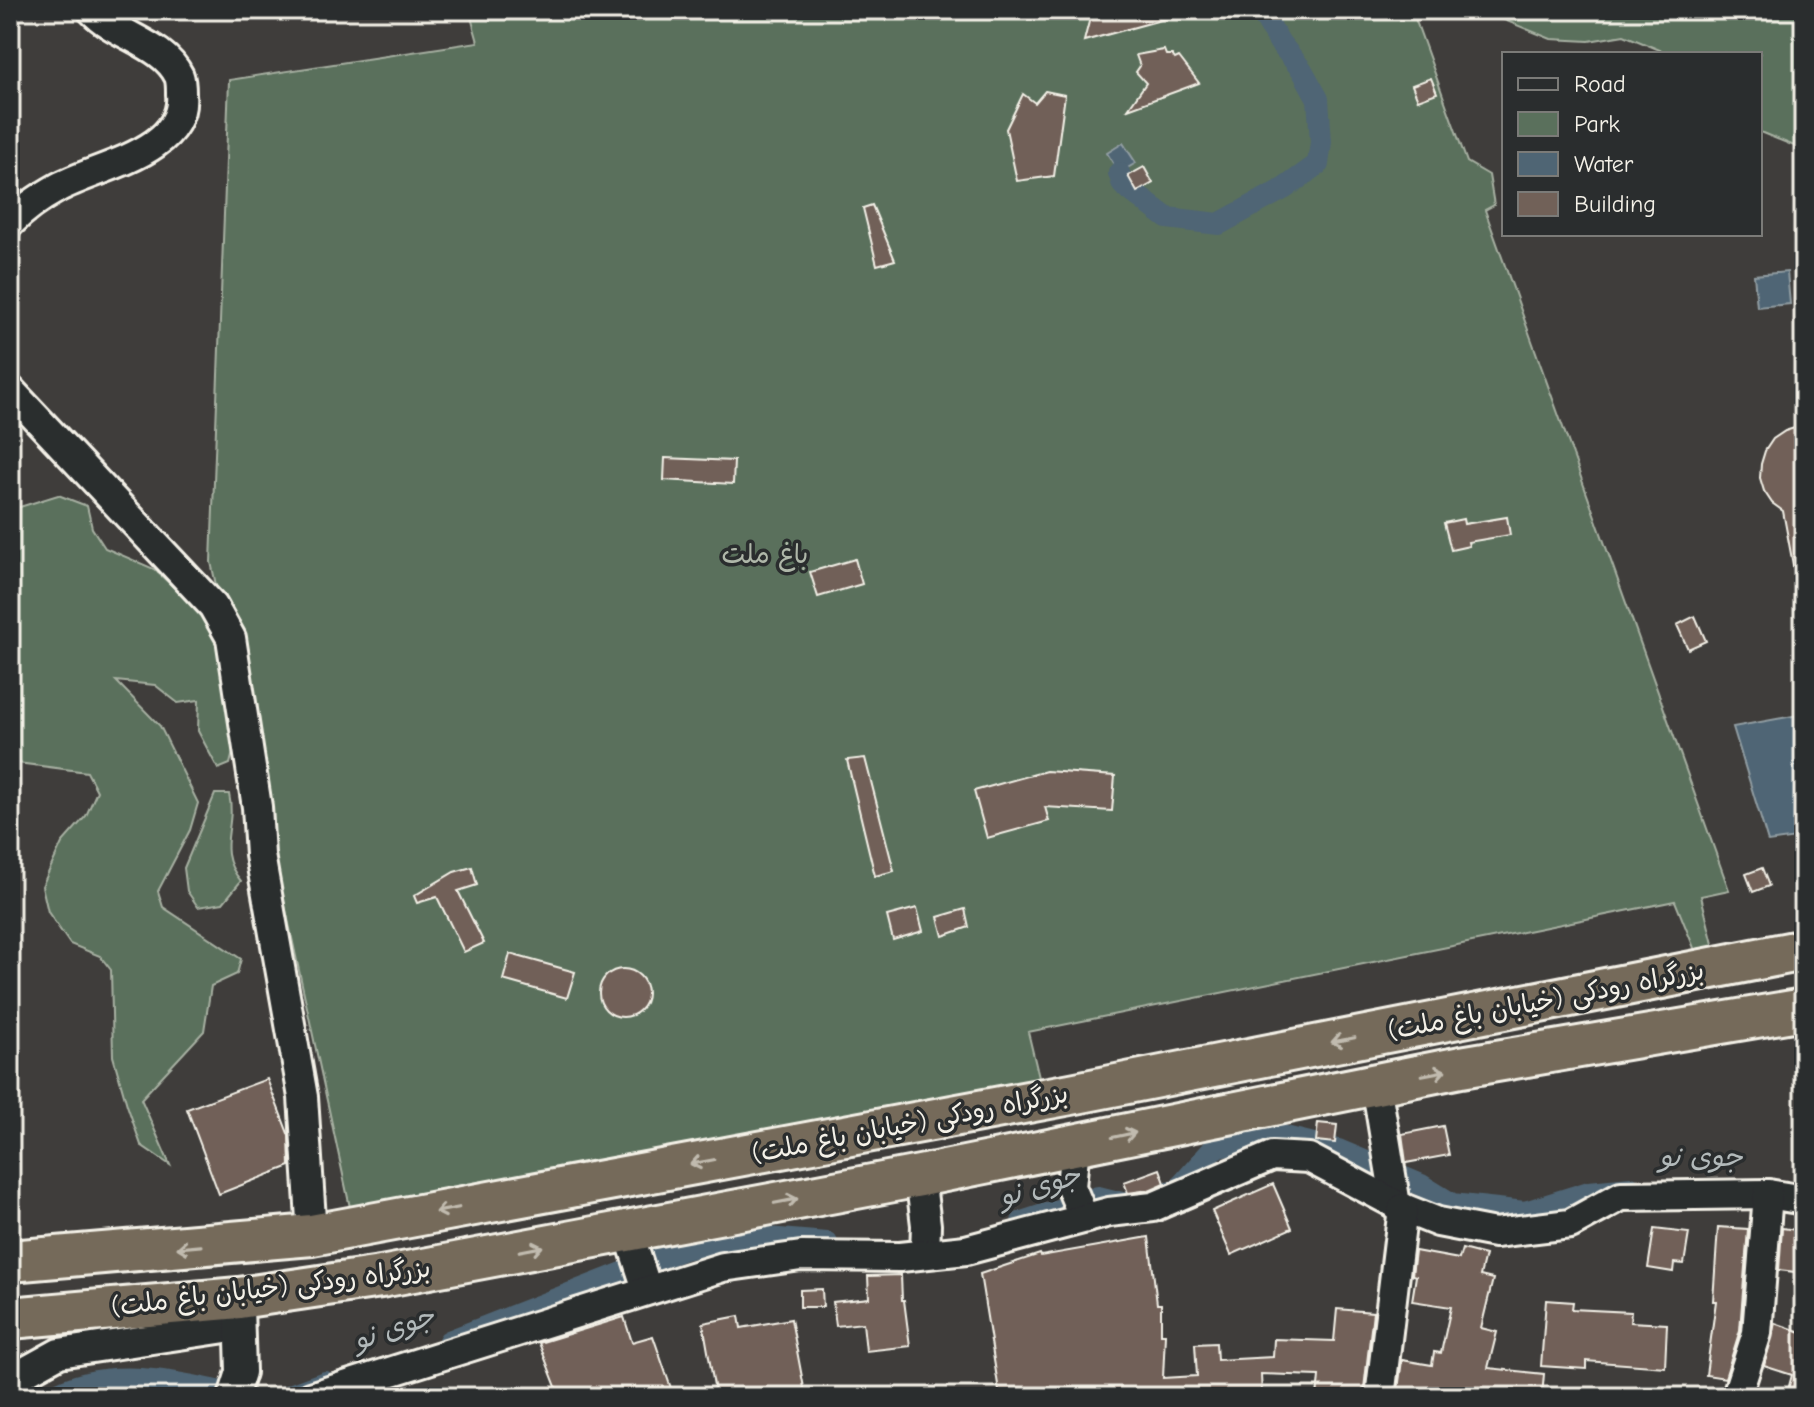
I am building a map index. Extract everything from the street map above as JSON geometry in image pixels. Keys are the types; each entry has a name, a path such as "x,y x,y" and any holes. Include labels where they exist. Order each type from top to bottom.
{"highway":[{"name":"بزرگراه رودکی (خیابان باغ ملت)","path":"10,1261 312,1235 1055,1097 1804,950"},
{"name":"بزرگراه رودکی (خیابان باغ ملت)","path":"10,1318 239,1312 381,1277 637,1261 920,1176 1376,1084 1804,1009"}],"street":[{"path":"10,223 24,208 61,186 143,152 162,139 171,132 183,104 180,77 165,58 103,22 92,10"},
{"path":"10,390 213,606 231,638 257,807 260,855 303,1097 312,1235"},
{"path":"1376,1084 1383,1138 1397,1199 1380,1397"},
{"path":"1075,1145 1078,1204"},
{"path":"310,1397 637,1261 723,1267 801,1256 900,1257 925,1243 966,1250 1078,1204 1109,1212 1153,1207 1272,1156 1309,1158 1438,1222 1495,1233 1570,1224 1621,1196 1768,1194 1804,1200"},
{"path":"920,1176 925,1243"},
{"path":"1741,1397 1738,1392 1757,1333 1768,1194"},
{"path":"10,1380 59,1353 239,1312 237,1385"}],"green space":[{"name":"باغ ملت","path":"469,10 1412,10 1467,162 1489,175 1494,205 1485,210 1729,890 1701,896 1714,948 1696,953 1675,901 1028,1032 1042,1090 351,1212 211,562 229,80 478,42"},
{"path":"1480,10 1804,10 1804,150 1762,133 1762,52 1662,51 1624,35 1589,41 1551,39"},
{"path":"58,495 87,506 92,528 105,548 154,569 215,626 235,744 230,764 218,769 198,731 199,700 178,703 155,685 116,681 160,726 198,803 190,830 158,891 163,907 241,959 237,974 211,986 204,1031 141,1099 170,1165 141,1145 127,1105 113,1056 111,970 100,956 70,944 48,912 42,886 62,843 86,816 97,791 87,772 10,762 10,510"},
{"path":"215,794 229,794 231,806 227,848 233,869 241,881 223,903 198,907 187,891 184,868"}],"water":[{"path":"1123,143 1136,163 1119,173 1107,153"},
{"path":"1787,272 1790,304 1757,307 1754,275"},
{"path":"1804,714 1804,837 1768,842 1733,727"}],"building":[{"path":"1092,10 1178,10 1179,15 1084,41"},
{"path":"1164,50 1166,55 1172,55 1175,59 1179,57 1199,83 1128,109 1146,83 1136,72 1140,66 1136,55"},
{"path":"1431,78 1437,93 1418,100 1412,85"},
{"path":"1045,91 1065,95 1054,176 1017,181 1006,129 1023,94 1035,103"},
{"path":"1144,167 1153,183 1137,192 1128,176"},
{"path":"872,205 895,260 877,265 863,208"},
{"path":"1804,425 1804,580 1796,581 1783,511 1772,503 1760,478 1765,451 1773,439"},
{"path":"665,458 734,461 733,484 664,480"},
{"path":"1507,517 1510,535 1468,542 1469,546 1451,550 1444,523 1463,519 1464,524"},
{"path":"855,559 862,584 818,597 810,572"},
{"path":"1695,616 1706,641 1688,649 1677,625"},
{"path":"865,758 894,871 875,876 847,760"},
{"path":"1046,771 1115,776 1112,811 1045,807 1049,821 987,838 974,791"},
{"path":"472,867 477,885 458,891 484,943 464,952 437,897 417,903 414,896 454,872"},
{"path":"1762,868 1769,886 1753,892 1746,874"},
{"path":"917,908 923,931 893,940 887,916"},
{"path":"965,909 969,927 943,936 938,917"},
{"path":"510,954 575,972 567,998 503,980"},
{"path":"623,969 640,976 647,993 640,1010 623,1017 606,1010 599,993 606,976"},
{"path":"267,1079 289,1136 290,1166 219,1194 187,1109"},
{"path":"1318,1123 1337,1125 1335,1143 1316,1141"},
{"path":"1443,1126 1449,1155 1406,1163 1402,1134"},
{"path":"1160,1169 1165,1183 1149,1190 1128,1193 1124,1182"},
{"path":"1273,1184 1292,1228 1231,1255 1212,1211"},
{"path":"1718,1227 1748,1229 1740,1330 1725,1378 1706,1375 1716,1301 1713,1301"},
{"path":"1782,1228 1804,1231 1804,1273 1779,1270"},
{"path":"1654,1229 1689,1233 1684,1264 1674,1263 1673,1272 1648,1268"},
{"path":"1149,1237 1157,1304 1161,1304 1161,1334 1165,1334 1163,1378 1197,1376 1195,1344 1216,1343 1217,1360 1273,1357 1274,1339 1334,1341 1337,1309 1373,1312 1363,1397 1317,1397 1319,1376 1261,1374 1262,1397 1000,1397 980,1274 1040,1254"},
{"path":"1462,1249 1485,1255 1480,1276 1493,1279 1481,1328 1497,1332 1488,1368 1544,1374 1542,1397 1397,1397 1402,1360 1432,1365 1434,1352 1441,1353 1451,1307 1412,1301 1416,1276 1412,1275 1415,1251 1459,1259"},
{"path":"901,1275 910,1346 866,1351 863,1323 836,1326 833,1302 869,1298 868,1276"},
{"path":"822,1289 823,1307 800,1307 800,1290"},
{"path":"1546,1300 1573,1302 1572,1309 1631,1312 1630,1322 1667,1324 1665,1367 1586,1361 1586,1369 1541,1366"},
{"path":"739,1316 741,1328 791,1319 805,1393 783,1397 716,1397 703,1323"},
{"path":"624,1317 632,1342 653,1336 674,1397 560,1397 539,1343"},
{"path":"1775,1323 1804,1333 1804,1397 1786,1397 1792,1375 1764,1366"}],"waterway":[{"path":"1119,173 1123,185 1167,218 1219,224 1285,188 1318,164 1321,142 1318,99 1302,70 1280,43 1260,10"},
{"name":"جوی نو","path":"1168,1192 1178,1189 1214,1148 1277,1135 1338,1150 1421,1185 1452,1204 1525,1212 1589,1192 1631,1188"},
{"name":"جوی نو","path":"1022,1222 1098,1197 1126,1204 1131,1202"},
{"name":"جوی نو","path":"449,1341 684,1249 745,1236 827,1243"},
{"name":"جوی نو","path":"51,1397 97,1381 122,1379 172,1382 245,1397"},
{"name":"جوی نو","path":"284,1397 325,1382"}]}
